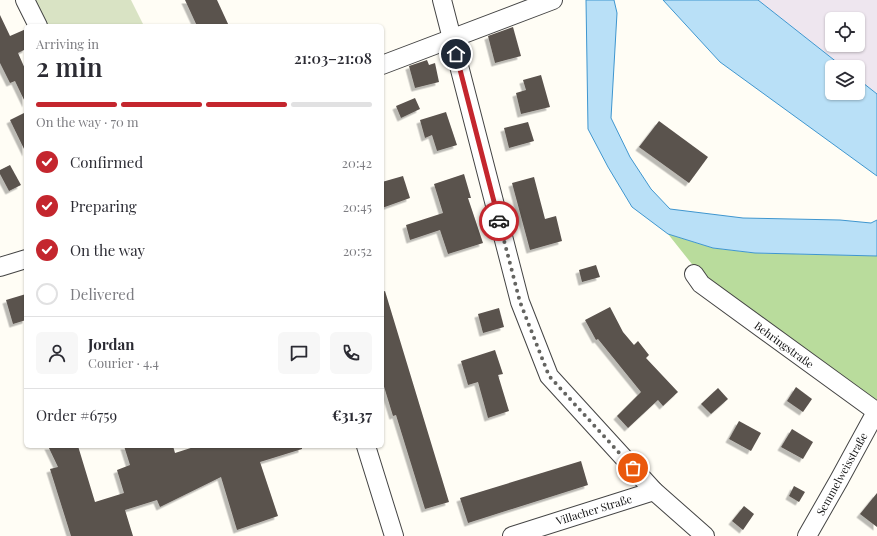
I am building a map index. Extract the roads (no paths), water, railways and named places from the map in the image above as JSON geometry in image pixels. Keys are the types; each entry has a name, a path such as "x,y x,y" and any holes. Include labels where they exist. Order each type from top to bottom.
{"street":[{"path":"25,0 37,24"},
{"path":"442,0 520,302 549,376 654,491 705,536"},
{"path":"384,64 554,0"},
{"path":"0,267 24,260"},
{"name":"Behringstraße","path":"694,274 701,284 876,412"},
{"name":"Semmelweisstraße","path":"807,536 876,412"},
{"path":"367,448 394,536"},
{"name":"Villacher Straße","path":"512,536 654,491"}],"water":[{"path":"586,0 614,0 617,13 611,118 630,157 651,189 670,209 743,218 840,220 871,223 877,220 877,256 755,253 713,248 668,234 632,207 608,167 588,129"},
{"path":"663,0 758,0 834,60 825,60 825,100 865,100 865,85 877,94 877,176 720,62"}]}
